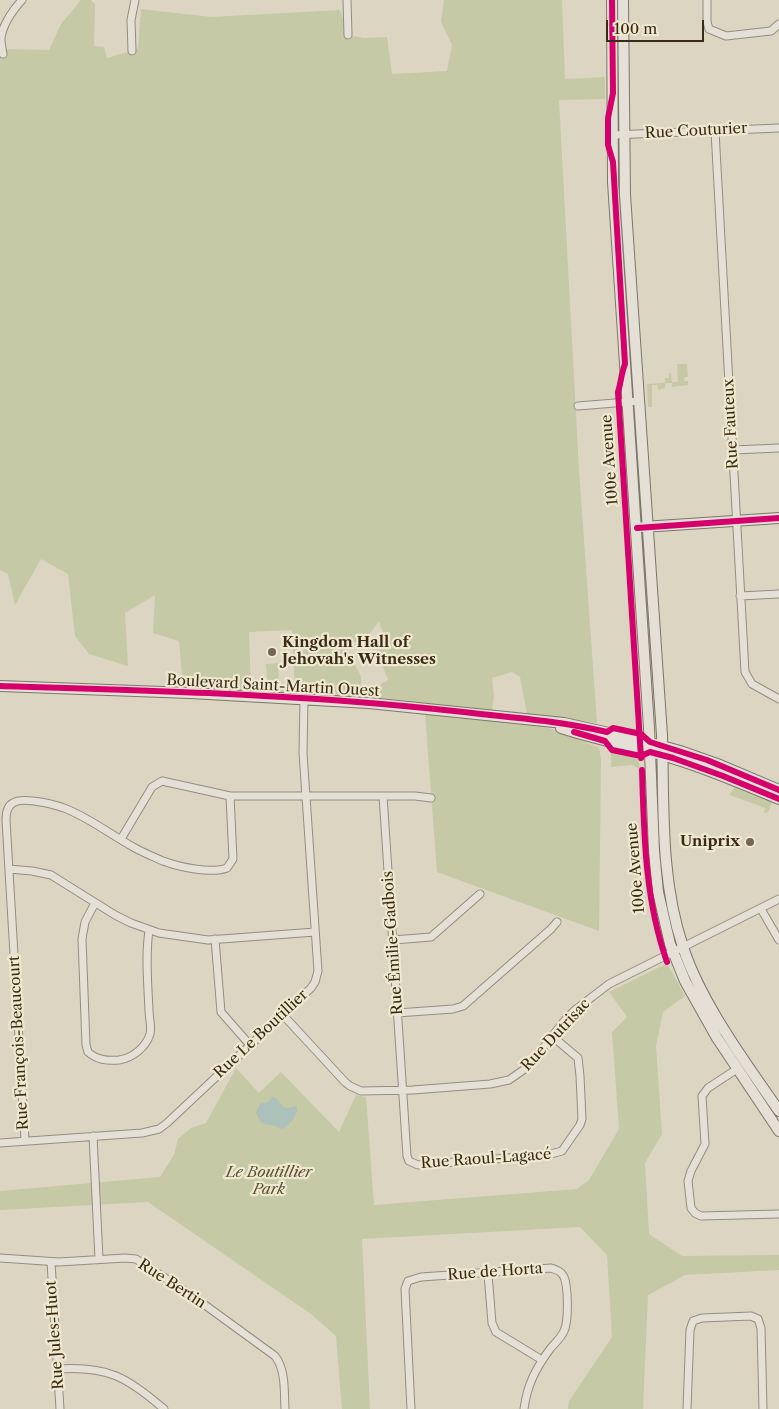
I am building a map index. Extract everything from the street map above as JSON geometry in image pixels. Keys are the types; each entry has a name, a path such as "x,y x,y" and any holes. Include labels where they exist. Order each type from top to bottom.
{"street":[{"path":"2,54 1,38 10,16 22,0"},
{"path":"132,51 131,20 135,0"},
{"path":"348,0 348,35"},
{"name":"100e Avenue","path":"612,0 614,203 650,747 656,880 672,952 685,981 702,1013 737,1069 779,1131"},
{"name":"100e Avenue","path":"623,0 625,195 648,527 668,879 673,913 682,947 695,978 740,1054 779,1111"},
{"path":"707,0 707,22 709,29 726,36 771,31 779,24"},
{"name":"Rue Couturier","path":"613,135 779,128"},
{"name":"Rue Fauteux","path":"715,131 744,663 746,676 752,684 779,699"},
{"path":"578,406 639,401"},
{"path":"733,450 779,448"},
{"path":"636,528 779,518"},
{"path":"740,596 779,594"},
{"name":"Boulevard Saint-Martin Ouest","path":"0,686 304,699 397,705 571,724 650,747 708,760 779,790"},
{"name":"Rue Le Boutillier","path":"0,1143 150,1132 159,1129 283,1015 315,982 318,971 302,737 304,699"},
{"name":"Boulevard Saint-Martin Ouest","path":"662,750 779,799"},
{"path":"121,839 152,786 160,781 230,796 383,796 431,798"},
{"name":"Rue François-Beaucourt","path":"25,1140 6,816 8,807 15,801 32,801 68,809 148,855 192,868 225,869 230,866 233,859 230,796"},
{"name":"Rue Émilie-Gadbois","path":"383,796 403,1090"},
{"path":"9,869 51,875 115,915 149,930 184,937 215,939 315,932"},
{"path":"393,940 431,937 480,894"},
{"name":"Rue Dutrisac","path":"283,1015 350,1086 361,1091 475,1085 509,1080 529,1066 565,1020 592,996 623,976 779,899"},
{"path":"95,903 85,922 82,940 86,1045 88,1052 100,1060 120,1060 130,1057 145,1044 150,1033 149,930"},
{"path":"761,909 779,940"},
{"path":"397,1013 454,1009 463,1006 557,922"},
{"path":"215,939 221,1012 250,1044"},
{"name":"Rue Raoul-Lagacé","path":"403,1090 407,1156 409,1161 418,1166 559,1153 565,1149 582,1119 580,1076 578,1058 552,1036"},
{"path":"737,1069 710,1086 702,1096 705,1141 688,1178 690,1205 695,1214 701,1216 779,1214"},
{"path":"93,1136 100,1259"},
{"name":"Rue Bertin","path":"0,1258 11,1257 51,1262 128,1258 139,1261 194,1297 271,1352 278,1360 283,1373 285,1409"},
{"name":"Rue Jules-Huot","path":"51,1262 60,1409"},
{"name":"Rue de Horta","path":"411,1409 406,1283 416,1278 551,1268 560,1271 563,1276 567,1312 566,1325 560,1337 542,1360 528,1385 524,1409"},
{"path":"488,1274 492,1323 496,1332 542,1360"},
{"path":"687,1409 690,1330 693,1321 702,1318 751,1316 758,1319 761,1328 763,1409"},
{"path":"58,1370 87,1369 104,1371 142,1390 164,1409"}],"green space":[{"path":"81,0 91,0 95,4 94,46 104,47 107,58 138,49 141,9 211,17 340,10 348,35 364,38 387,37 392,74 447,71 452,45 441,22 444,0 562,0 565,79 605,77 605,99 559,100 579,470 597,723 527,714 520,677 512,672 492,678 494,696 492,710 375,697 376,687 388,680 376,648 386,643 379,621 366,639 344,645 361,676 361,697 295,692 292,630 249,632 251,691 183,687 179,641 153,633 155,595 125,613 128,666 89,654 75,636 68,574 41,559 15,605 8,574 0,570 0,49 49,50 61,24"},
{"path":"621,144 634,390 630,390 617,193 617,145"},
{"path":"677,364 687,364 688,377 685,377 684,381 688,381 688,385 672,387 672,383 665,383 665,378 669,378 669,373 671,373 672,382 678,382"},
{"path":"665,383 665,388 659,391 657,385 652,385 652,407 648,407 647,384"},
{"path":"641,542 645,542 653,671 647,644"},
{"path":"278,663 279,686 284,692 268,690 266,664"},
{"path":"425,713 539,726 556,730 599,748 601,760 599,931 437,872"},
{"path":"611,752 638,759 640,769 632,765 611,767"},
{"path":"735,786 772,802 768,812 764,813 765,808 730,795"},
{"name":"Le Boutillier Park","path":"664,965 668,965 685,996 663,1012 656,1046 662,1134 645,1163 649,1234 682,1256 779,1255 779,1270 685,1275 648,1295 643,1409 568,1409 569,1401 612,1337 607,1255 580,1227 362,1239 370,1409 342,1409 336,1336 311,1314 148,1202 0,1210 0,1191 160,1177 174,1155 178,1139 191,1128 206,1123 236,1068 259,1093 281,1072 339,1132 356,1095 366,1097 374,1205 577,1189 589,1180 619,1129 612,1032 627,1017 609,992"}],"water":[{"path":"272,1097 277,1099 283,1107 296,1106 297,1112 294,1119 283,1129 262,1123 256,1113 260,1104 268,1102"}],"cycle path":[{"path":"612,0 613,93 608,118 608,145 613,162 625,364 618,392 641,758"},
{"path":"637,528 779,518"},
{"path":"0,686 284,697 397,705 531,719 607,732 613,728 641,734 650,742 707,760 779,790"},
{"path":"574,732 605,741 612,750 641,756 650,752 673,758 779,799"},
{"path":"642,770 645,843 650,891 654,915 667,962"}],"place":[{"name":"Kingdom Hall of Jehovah's Witnesses","path":"272,652"},
{"name":"Uniprix","path":"750,842"}]}
